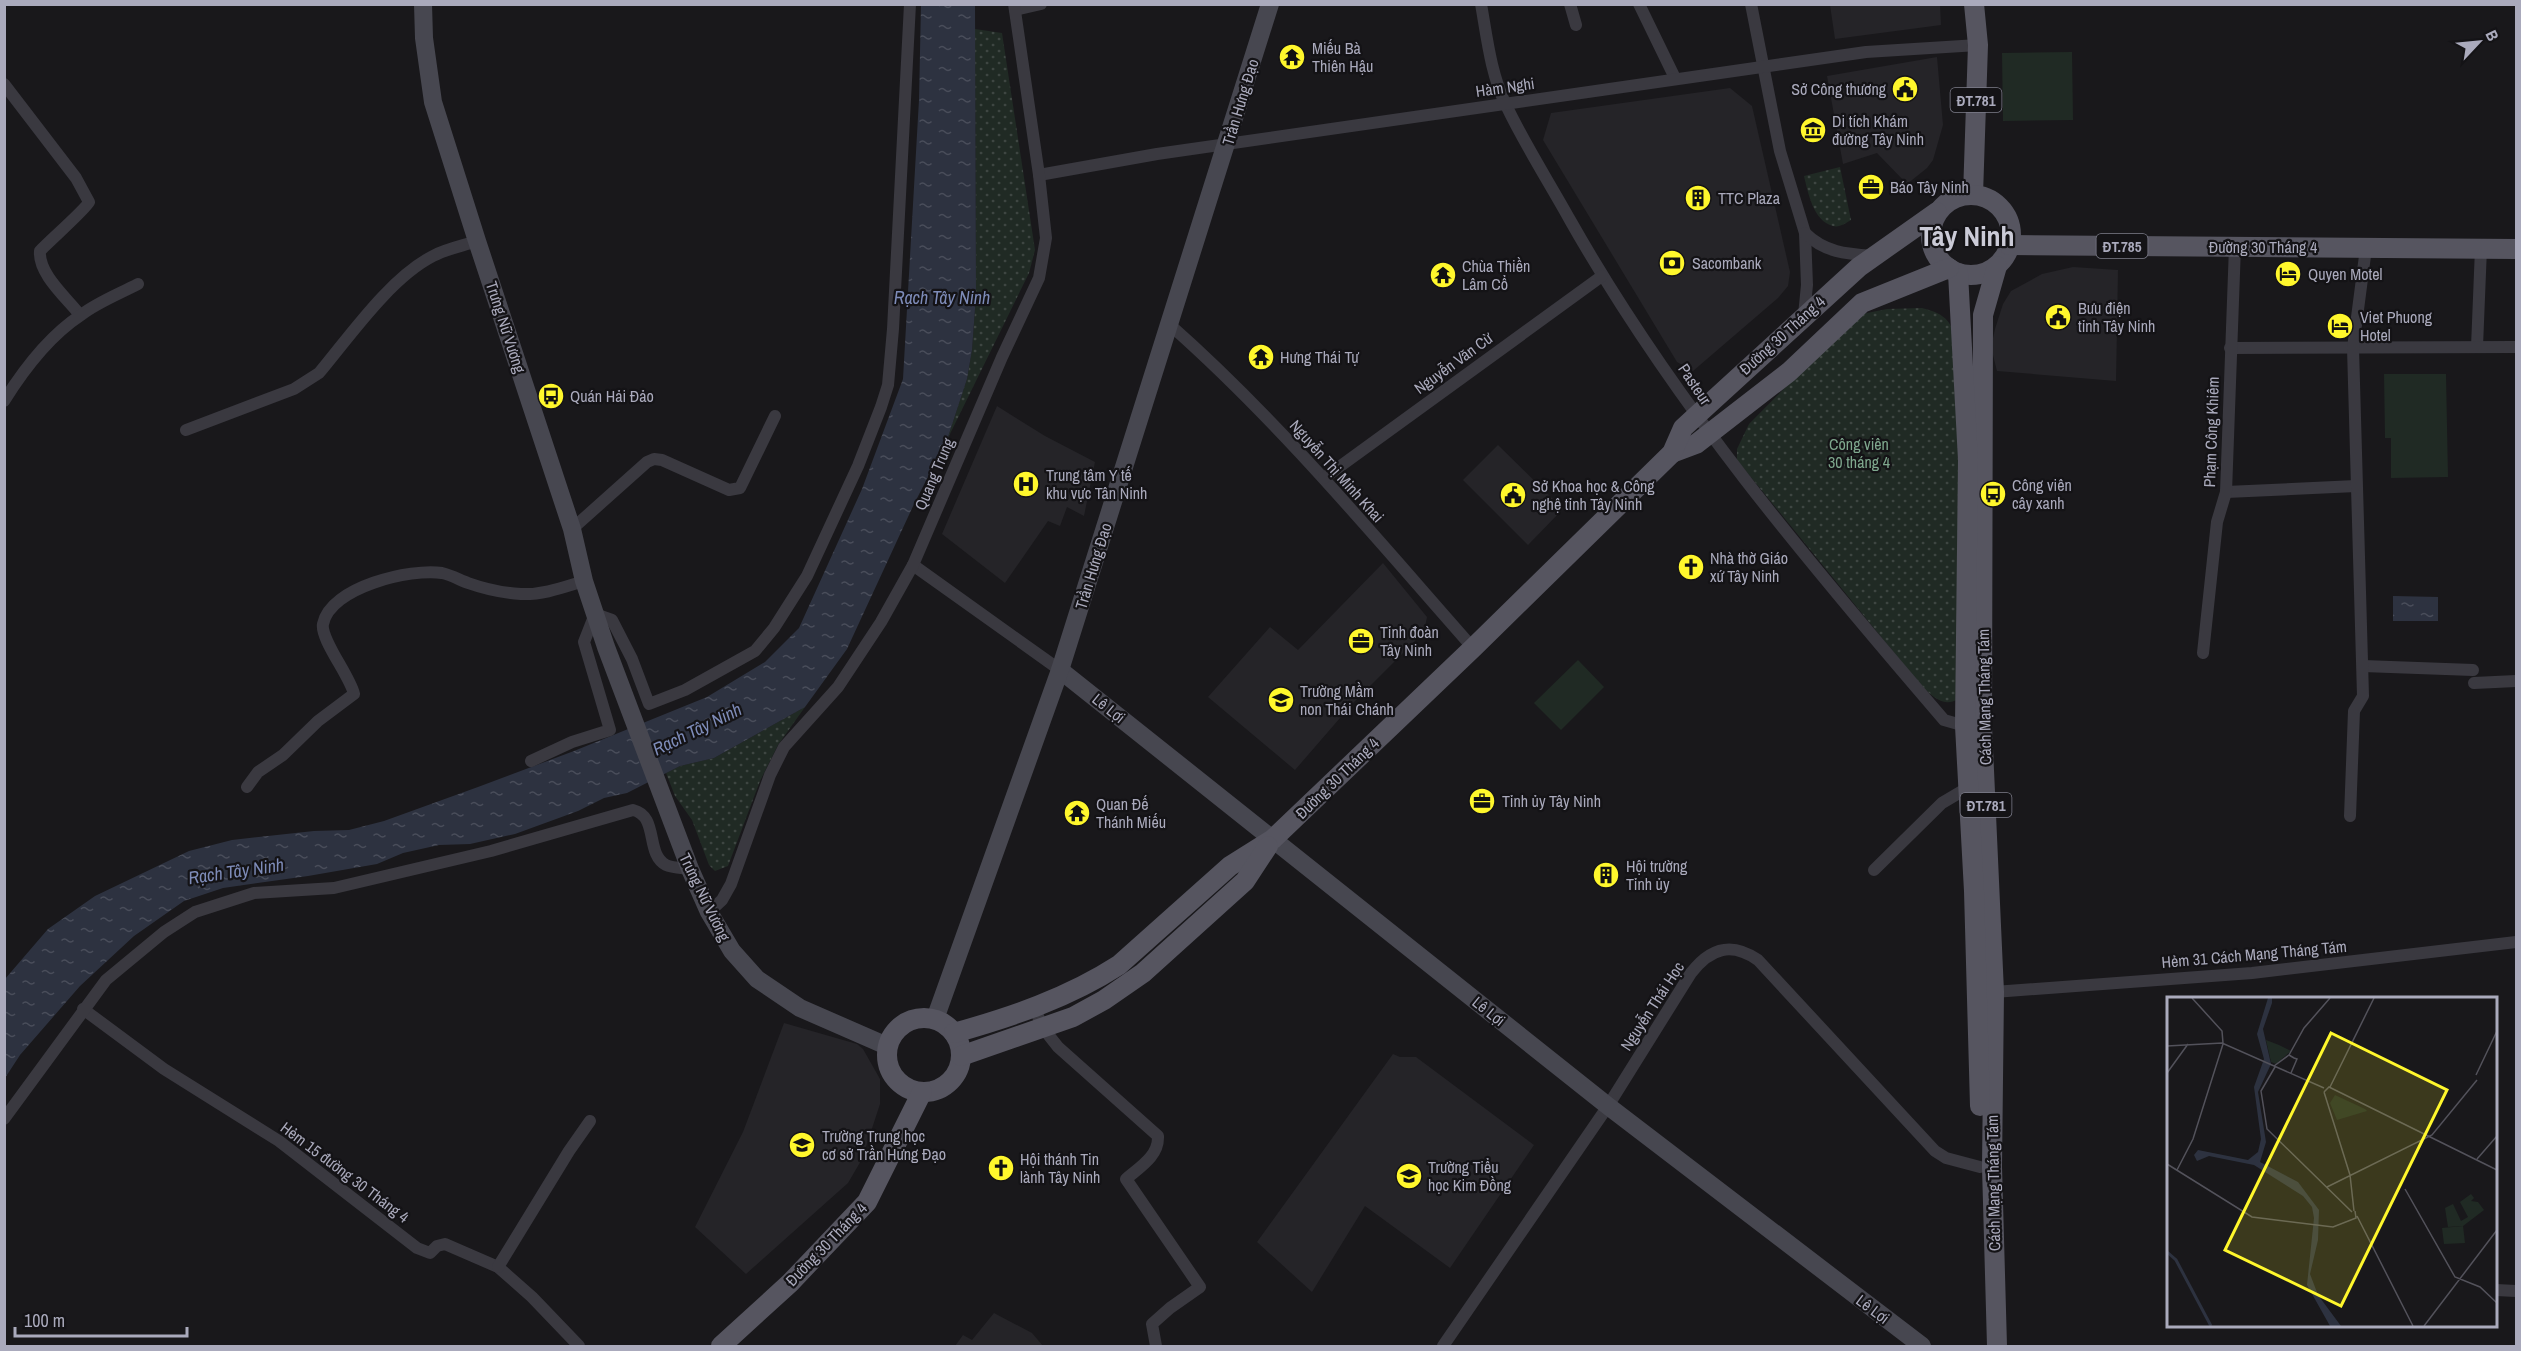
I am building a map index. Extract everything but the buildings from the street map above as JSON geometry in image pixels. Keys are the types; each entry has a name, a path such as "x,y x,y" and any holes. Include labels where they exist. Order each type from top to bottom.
{"main road":[{"name":"ĐT.781","path":"1973,195 1978,45 1974,4"},
{"path":"1973,195 1985,197 2003,211 2011,233 2005,256 1997,266 1977,274 1953,270 1935,253 1931,231 1937,212 1954,198 1973,195"},
{"name":"Đường 30 Tháng 4","path":"954,1033 1073,992 1119,965 1230,866 1273,839 1672,453 1683,428 1859,267 1937,212"},
{"name":"Đường 30 Tháng 4","path":"2009,245 2517,249"},
{"name":"Cách Mạng Tháng Tám","path":"1974,726 1983,315 1997,266"},
{"name":"Đường 30 Tháng 4","path":"1672,453 1691,447 1789,372 1862,303 1953,270"},
{"name":"Cách Mạng Tháng Tám","path":"1953,270 1968,460 1974,726 1984,935 1986,1167 1984,1347"},
{"path":"960,1056 1072,1017 1104,1000 1143,973 1245,881 1273,839"},
{"name":"Cách Mạng Tháng Tám","path":"1984,935 1994,992 1986,1167 1997,1347"},
{"path":"923,1017 935,1019 954,1033 958,1040 960,1056 957,1071 943,1087 922,1092 911,1090 894,1077 886,1057 887,1046 892,1035 900,1026 923,1017"},
{"name":"Đường 30 Tháng 4","path":"721,1347 790,1283 867,1202 922,1092"}],"street":[{"name":"Trưng Nữ Vương","path":"423,4 424,38 434,102 477,241 572,529 584,581 664,804 709,912 732,951 757,979 800,1008 887,1046"},
{"path":"531,760 572,742 610,730 584,642 595,614 612,620 632,659 649,704 685,690 755,651 788,608 807,576 858,466 888,385 894,329 910,4"},
{"path":"1015,7 1041,4"},
{"name":"Trần Hưng Đạo","path":"935,1019 1060,670 1270,4"},
{"name":"Pasteur","path":"1481,4 1491,57 1505,104 1602,276 1696,416 1841,600 1944,720 1974,726"},
{"path":"1570,4 1576,25"},
{"path":"1639,4 1675,78"},
{"path":"1751,4 1780,151 1805,233 1807,285 1804,315"},
{"name":"Quang Trung","path":"709,912 722,900 731,884 770,775 784,747 838,687 881,622 913,565 1002,357 1039,278 1046,238 1015,7"},
{"name":"Hàm Nghi","path":"1039,175 1227,144 1675,78 1866,52 1978,45"},
{"path":"4,84 76,178 89,202 87,207 70,220 40,251 39,257 49,276 80,315"},
{"path":"1805,233 1815,243 1835,252 1875,256"},
{"path":"186,430 294,388 310,379 319,373 376,305 413,269 434,256 477,241"},
{"name":"Phạm Công Khiêm","path":"2204,652 2217,522 2226,492 2235,246"},
{"path":"2350,816 2354,711 2363,696 2353,348 2366,248"},
{"path":"2477,347 2481,248"},
{"name":"Nguyễn Văn Cừ","path":"1324,478 1602,276"},
{"path":"4,401 41,351 80,315 138,284"},
{"name":"Nguyễn Thị Minh Khai","path":"1169,324 1218,367 1324,478 1473,648"},
{"path":"2230,348 2517,347"},
{"path":"572,529 647,462 654,459 662,460 729,490 740,488 776,416"},
{"path":"2226,492 2356,486"},
{"path":"913,565 1060,670"},
{"path":"247,787 258,771 284,755 318,721 354,694 325,637 322,626 327,615 341,600 366,584 403,576 442,573 499,592 524,594 550,591 584,581"},
{"path":"2363,666 2517,681"},
{"name":"Lê Lợi","path":"1060,670 1608,1106 1922,1347"},
{"path":"1874,870 1942,803 1977,786"},
{"path":"4,1119 105,980 164,932 195,912 254,892 334,888 491,851 633,810 644,815 660,860 667,866 690,869"},
{"name":"Hẻm 31 Cách Mạng Tháng Tám","path":"1994,992 2252,973 2517,942"},
{"name":"Nguyễn Thái Học","path":"1443,1347 1608,1106 1696,967 1717,951 1729,948 1744,950 1758,960 1935,1151 1946,1158 1986,1167"},
{"path":"1034,1007 1043,1028 1058,1047 1158,1136 1155,1153 1126,1179 1200,1287 1152,1324 1156,1347"},
{"name":"Hẻm 15 đường 30 Tháng 4","path":"83,1009 164,1069 279,1141 417,1248 430,1253 437,1246 445,1244 498,1267 532,1297 579,1347"},
{"path":"498,1267 590,1121"},
{"path":"2497,1290 2517,1291"}],"shaded area":[{"path":"1830,5 1940,5 1941,25 1835,39"},
{"path":"1937,57 1943,125 1933,160 1927,168 1907,184 1877,153 1843,164 1827,76"},
{"name":"TTC Plaza","path":"1730,88 1752,106 1790,272 1788,286 1778,298 1693,371 1677,362 1543,140 1551,113"},
{"name":"Bưu điện tỉnh Tây Ninh","path":"2073,267 2118,270 2116,381 1997,371 1991,347 2003,304 2011,291 2042,274"},
{"name":"Trung tâm Y tế khu vực Tân Ninh","path":"997,406 1045,436 1095,462 1084,516 1067,507 1060,526 1048,521 1005,583 942,534"},
{"name":"Sở Khoa học & Công nghệ tỉnh Tây Ninh","path":"1498,445 1563,509 1528,545 1463,480"},
{"path":"1383,563 1427,617 1424,632 1353,703 1295,770 1208,697 1270,627 1298,650"},
{"name":"Trường Trung học cơ sở Trần Hưng Đạo","path":"784,1023 857,1044 863,1049 880,1079 880,1104 862,1159 848,1183 746,1274 695,1227 743,1132"},
{"name":"Trường Tiểu học Kim Đồng","path":"1393,1054 1400,1057 1416,1057 1534,1145 1450,1268 1365,1206 1312,1292 1257,1242"},
{"path":"994,1313 1032,1333 1043,1346 955,1346 963,1335 972,1340"}],"green space":[{"path":"975,29 1002,33 1035,250 1029,273 947,440 967,379 972,350 976,295"},
{"path":"2072,52 2073,120 2003,121 2002,53"},
{"path":"1840,167 1851,220 1835,226 1826,223 1816,212 1804,176"},
{"name":"Công viên 30 tháng 4","path":"1922,308 1937,313 1947,321 1951,326 1957,347 1962,674 1958,699 1948,702 1938,700 1921,686 1737,460 1737,449 1749,424 1857,315 1887,309"},
{"path":"2384,374 2446,374 2448,477 2391,478 2391,438 2385,438"},
{"path":"1578,660 1604,687 1561,730 1534,703"},
{"path":"805,707 778,745 760,781 728,866 715,871 709,865 692,820 675,796 666,773 680,766 714,758"}],"water":[{"name":"Rạch Tây Ninh","path":"921,5 975,5 976,295 972,350 967,379 947,440 914,504 847,649 805,707 714,758 680,766 627,793 604,798 578,811 515,834 470,844 439,845 403,853 377,864 223,888 184,901 134,936 80,986 20,1055 5,1078 5,979 48,929 95,896 189,851 232,840 314,831 349,830 384,821 574,751 707,697 765,662 799,628 862,489 903,379 919,100"},
{"path":"2393,596 2438,597 2438,621 2393,621"}],"place":[{"name":"Miếu Bà Thiên Hậu","path":"1292,57"},
{"name":"Sở Công thương","path":"1905,89"},
{"name":"Di tích Khám đường Tây Ninh","path":"1813,130"},
{"name":"Báo Tây Ninh","path":"1871,187"},
{"name":"TTC Plaza","path":"1698,198"},
{"name":"Sacombank","path":"1672,263"},
{"name":"Quyen Motel","path":"2288,274"},
{"name":"Chùa Thiền Lâm Cổ","path":"1443,275"},
{"name":"Bưu điện tỉnh Tây Ninh","path":"2058,317"},
{"name":"Viet Phuong Hotel","path":"2340,326"},
{"name":"Hưng Thái Tự","path":"1261,357"},
{"name":"Quán Hải Đảo","path":"551,396"},
{"name":"Trung tâm Y tế khu vực Tân Ninh","path":"1026,484"},
{"name":"Công viên cây xanh","path":"1993,494"},
{"name":"Sở Khoa học & Công nghệ tỉnh Tây Ninh","path":"1513,495"},
{"name":"Nhà thờ Giáo xứ Tây Ninh","path":"1691,567"},
{"name":"Tỉnh đoàn Tây Ninh","path":"1361,641"},
{"name":"Trường Mầm non Thái Chánh","path":"1281,700"},
{"name":"Tỉnh ủy Tây Ninh","path":"1482,801"},
{"name":"Quan Đế Thánh Miếu","path":"1077,813"},
{"name":"Hội trường Tỉnh ủy","path":"1606,875"},
{"name":"Trường Trung học cơ sở Trần Hưng Đạo","path":"802,1145"},
{"name":"Hội thánh Tin lành Tây Ninh","path":"1001,1168"},
{"name":"Trường Tiểu học Kim Đồng","path":"1409,1176"}],"district":[{"name":"Tây Ninh","path":"1967,236"}]}
